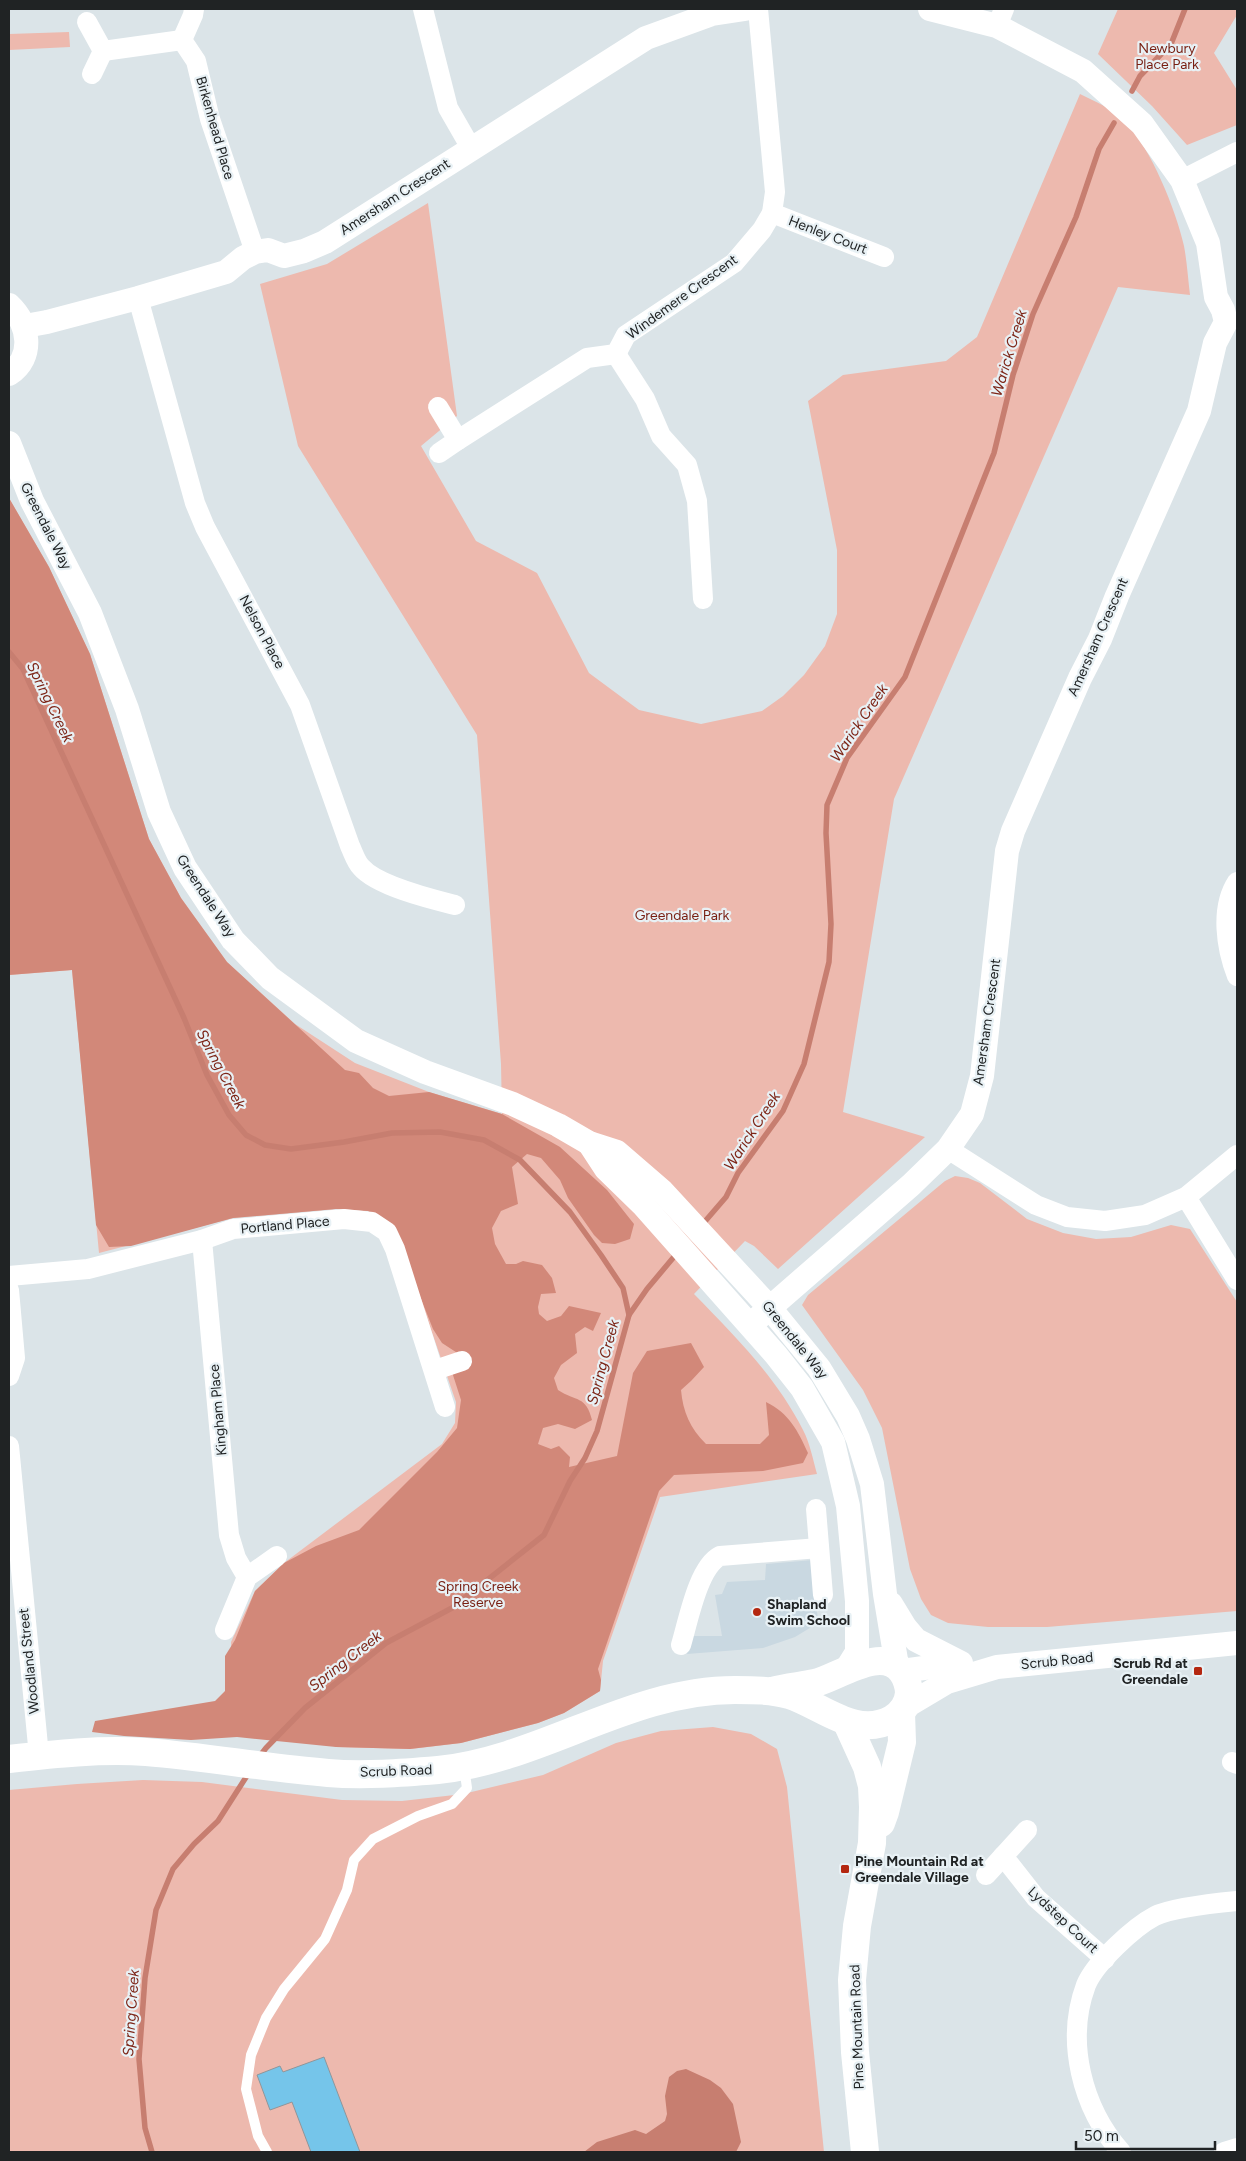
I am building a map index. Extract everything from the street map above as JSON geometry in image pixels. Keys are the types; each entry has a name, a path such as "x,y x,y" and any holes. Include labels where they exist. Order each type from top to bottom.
{"main road":[{"path":"882,1661 899,1669 907,1680 909,1692 903,1710 883,1724 865,1726 842,1720 826,1701 825,1694 826,1687 840,1672 882,1661"},
{"name":"Scrub Road","path":"9,1759 95,1751 217,1759 340,1773 412,1771 464,1766 486,1762 537,1746 632,1708 679,1695 732,1690 772,1691 816,1683 840,1672"},
{"name":"Scrub Road","path":"772,1691 810,1702 842,1720"},
{"name":"Pine Mountain Road","path":"872,1843 885,1812 902,1742 903,1710"},
{"name":"Pine Mountain Road","path":"842,1720 867,1767 872,1786 872,1843 857,1926 852,1980 855,2052 865,2152"}],"street":[{"path":"103,51 182,40 194,9"},
{"path":"423,9 448,108 471,148"},
{"name":"Amersham Crescent","path":"255,252 268,250 284,256 304,251 325,242 646,38 712,14 745,9"},
{"name":"Windemere Crescent","path":"439,454 587,358 616,354 626,334 734,262 762,230 772,213 775,192 758,9"},
{"name":"Amersham Crescent","path":"750,1325 911,1185 948,1149 972,1114 982,1076 1008,851 1013,831 1199,411 1215,343 1232,322 1216,297 1216,282 1208,243 1182,180 1142,124 1083,71 1001,17 930,9"},
{"path":"87,22 103,51"},
{"name":"Birkenhead Place","path":"182,40 196,61 210,119 255,252"},
{"path":"92,74 103,51"},
{"path":"1182,180 1237,152"},
{"name":"Henley Court","path":"772,213 884,257"},
{"path":"24,326 47,322 138,298 226,272 243,258 255,252"},
{"name":"Nelson Place","path":"138,298 195,503 205,527 300,705 350,846 360,866 375,879 431,899 455,905"},
{"path":"9,306 18,313 27,338 26,351 21,362 9,374"},
{"path":"616,354 645,400 661,436 687,465 697,501 703,599"},
{"path":"438,407 458,440"},
{"name":"Greendale Way","path":"9,443 32,501 90,613 127,709 159,812 185,868 233,940 270,978 297,1000 356,1041 425,1072 529,1110 589,1143 617,1152 661,1190 770,1308 819,1368 840,1402 858,1440 870,1475 875,1501 885,1594 899,1669"},
{"path":"1237,882 1230,892 1226,923 1232,961 1237,976"},
{"name":"Greendale Way","path":"589,1143 606,1170 644,1206 698,1266 802,1388 833,1442 848,1506 857,1601 857,1652 840,1672"},
{"path":"948,1149 1036,1205 1067,1217 1105,1221 1145,1215 1186,1197 1237,1155"},
{"path":"1186,1197 1237,1280"},
{"name":"Portland Place","path":"9,1276 88,1269 202,1240 234,1229 254,1226 344,1219 372,1222 387,1232 395,1249 435,1370 445,1407"},
{"name":"Kingham Place","path":"202,1240 229,1535 236,1558 247,1577"},
{"path":"9,1290 15,1358 9,1376"},
{"path":"435,1370 462,1361"},
{"name":"Woodland Street","path":"9,1446 16,1601 39,1756"},
{"path":"816,1509 823,1596"},
{"path":"681,1645 704,1573 712,1560 720,1556 819,1548"},
{"path":"225,1630 247,1577 277,1556"},
{"path":"885,1594 905,1627 916,1640 961,1663"},
{"name":"Scrub Road","path":"903,1710 947,1682 997,1667 1237,1643"},
{"name":"Scrub Road","path":"899,1669 961,1663 997,1667"},
{"path":"986,1875 1027,1830"},
{"name":"Lydstep Court","path":"1003,1856 1036,1898 1105,1959"},
{"path":"1121,2152 1093,2108 1080,2067 1076,2031 1086,1984 1105,1959 1126,1937 1156,1916 1199,1906 1237,1901"},
{"path":"1224,2152 1237,2148"}],"lane":[{"path":"266,2152 258,2136 246,2089 251,2055 266,2018 284,1989 325,1939 347,1890 354,1860 373,1838 388,1829 452,1804 467,1788 464,1766"}],"shaded area":[{"path":"813,1560 818,1623 795,1637 763,1648 687,1654 693,1636 722,1636 715,1595 722,1594 727,1582 765,1580 766,1564"},
{"path":"686,2069 710,2080 721,2088 733,2104 741,2142 736,2152 584,2152 597,2142 635,2130 646,2134 665,2121 667,2114 665,2096 669,2077 677,2071"}],"green space":[{"name":"Newbury Place Park","path":"1118,9 1237,9 1237,15 1214,53 1237,90 1237,125 1187,145 1152,106 1098,54"},
{"path":"69,32 70,47 9,50 9,34"},
{"name":"Greendale Park","path":"1080,94 1121,117 1135,134 1153,164 1169,198 1180,231 1185,252 1190,295 1118,287 894,799 843,1112 925,1137 778,1269 754,1246 745,1241 694,1294 754,1358 780,1392 805,1435 817,1474 660,1497 603,1661 600,1691 564,1713 538,1723 461,1743 410,1749 336,1747 233,1703 231,1642 255,1591 284,1563 442,1444 455,1423 456,1402 407,1260 394,1231 368,1211 336,1209 233,1218 99,1253 72,970 9,975 9,498 49,567 90,654 149,839 181,898 227,962 295,1024 355,1063 429,1092 502,1114 501,1064 477,735 298,446 260,284 327,264 428,203 457,416 421,446 476,541 537,573 589,673 639,710 701,724 762,711 783,696 804,675 825,646 837,614 837,550 808,401 843,375 946,361 977,337"},
{"name":"Spring Creek Reserve","path":"9,498 49,567 90,654 149,839 181,898 227,962 345,1070 359,1073 373,1088 389,1096 429,1092 502,1114 560,1147 607,1190 634,1224 630,1239 615,1244 602,1243 594,1235 568,1198 560,1180 541,1158 527,1154 512,1167 518,1204 501,1211 492,1228 495,1244 506,1264 516,1264 523,1261 542,1265 552,1278 556,1293 541,1294 538,1307 539,1314 547,1321 561,1316 569,1306 601,1313 593,1331 585,1327 575,1334 577,1353 561,1365 554,1378 558,1390 580,1400 587,1406 592,1420 575,1429 558,1424 543,1428 538,1444 551,1449 559,1446 570,1457 569,1467 617,1456 633,1373 647,1351 691,1343 704,1367 681,1390 682,1398 692,1426 706,1444 760,1444 769,1435 766,1402 774,1406 792,1423 808,1453 803,1463 763,1471 674,1475 659,1491 598,1669 601,1680 600,1691 564,1713 538,1723 461,1743 410,1749 336,1747 237,1737 191,1740 92,1732 95,1721 215,1701 225,1691 225,1656 235,1640 255,1591 284,1563 316,1546 359,1530 437,1452 457,1428 461,1400 452,1372 465,1358 442,1343 433,1329 394,1231 368,1211 336,1209 233,1218 131,1246 109,1247 96,1225 72,970 9,975"},
{"path":"955,1176 968,1178 980,1183 1027,1219 1063,1233 1096,1239 1131,1237 1171,1225 1190,1229 1237,1302 1237,1611 1047,1627 988,1627 948,1623 931,1615 921,1599 910,1569 882,1428 863,1390 802,1305 808,1295 945,1181"},
{"path":"713,1727 751,1734 777,1749 787,1787 824,2152 9,2152 9,1790 143,1780 202,1782 342,1800 402,1801 463,1794 543,1775 616,1743 661,1731"}],"building":[{"path":"324,2057 360,2152 311,2152 292,2102 270,2110 257,2075 280,2066 283,2072"}],"waterway":[{"name":"Warick Creek","path":"1132,91 1140,76 1171,44 1185,9"},
{"name":"Warick Creek","path":"701,1226 726,1197 738,1173 783,1111 804,1064 829,962 831,924 826,833 827,805 847,758 905,677 994,453 1013,375 1033,314 1076,217 1099,149 1114,123"},
{"name":"Spring Creek","path":"9,652 23,669 184,1018 207,1075 229,1115 246,1135 265,1145 291,1149 392,1133 440,1132 484,1140 520,1160 570,1212 623,1288 629,1315 597,1431 585,1458 570,1481 544,1535 452,1608 386,1643 305,1708 259,1757"},
{"name":"Warick Creek","path":"629,1315 647,1289 678,1252"},
{"name":"Spring Creek","path":"152,2152 145,2128 139,2059 145,1978 156,1910 173,1869 194,1844 218,1821 250,1771"}],"place":[{"name":"Shapland Swim School","path":"757,1612"},
{"name":"Scrub Rd at Greendale","path":"1198,1671"},
{"name":"Pine Mountain Rd at Greendale Village","path":"845,1869"}]}
